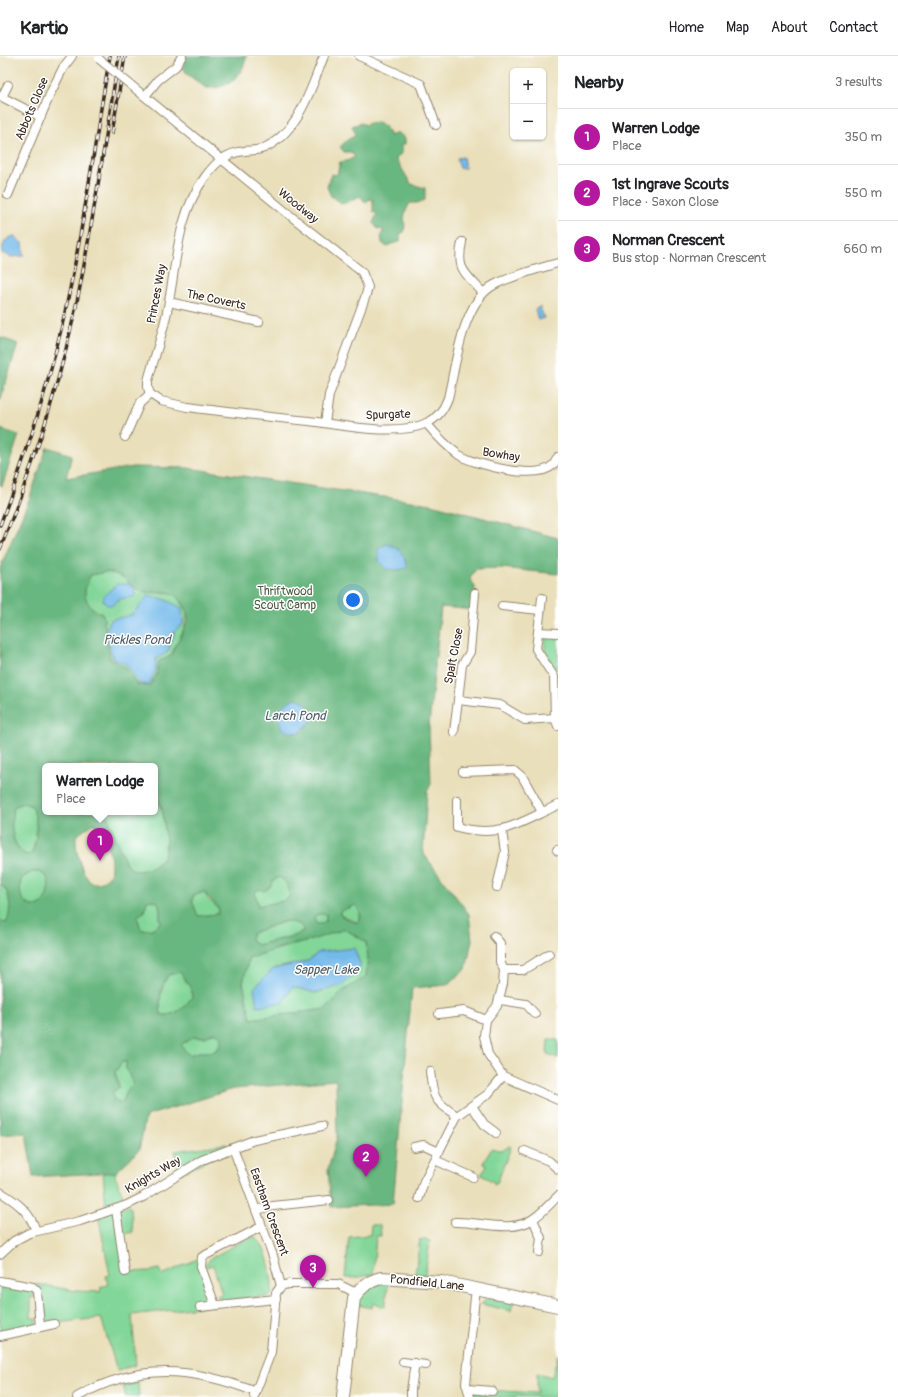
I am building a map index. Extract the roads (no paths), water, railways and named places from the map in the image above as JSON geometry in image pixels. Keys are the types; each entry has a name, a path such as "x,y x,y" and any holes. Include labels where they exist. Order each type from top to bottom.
{"street":[{"name":"Abbots Close","path":"8,195 63,68 72,56"},
{"path":"146,96 158,80 176,66 182,56"},
{"path":"222,158 243,151 264,149 276,141 289,128 302,111 324,56"},
{"path":"359,56 421,84 436,125"},
{"name":"Woodway","path":"97,58 146,96 297,221 362,272 368,287 329,395 325,423"},
{"path":"8,85 2,96 41,117"},
{"name":"Princes Way","path":"150,394 148,381 169,302 175,260 185,216 195,193 205,176 222,158"},
{"path":"462,242 459,259 462,269 483,293"},
{"name":"Spurgate","path":"150,394 161,401 188,407 325,423 384,429 416,426 426,423 436,417 444,408 448,398 467,318 475,302 483,293 502,282 558,262"},
{"name":"The Coverts","path":"169,302 258,322"},
{"path":"125,437 140,403 150,394"},
{"name":"Bowhay","path":"426,423 444,444 458,454 474,463 489,467 528,471 543,470 552,466 558,457"},
{"name":"Spalt Close","path":"454,732 462,665 470,651 475,593"},
{"path":"542,598 536,649 556,677 555,718 558,726"},
{"path":"502,606 540,610"},
{"path":"538,632 558,633"},
{"name":"Spalt Close","path":"458,700 500,705 525,720 555,718"},
{"path":"463,772 515,770 522,776 542,812"},
{"path":"457,800 457,827 476,830 502,830 558,805"},
{"path":"497,887 505,852 502,830"},
{"path":"494,936 500,943 500,962 504,970 500,1000 494,1012 486,1020 485,1045 488,1054 503,1076 558,1100"},
{"path":"504,970 523,970 549,954"},
{"path":"500,1000 526,1004 535,1014"},
{"path":"439,1014 464,1011 486,1020"},
{"path":"430,1071 432,1089 440,1105 457,1116"},
{"path":"419,1198 424,1181 457,1116 488,1094 503,1076"},
{"path":"472,1106 484,1124 496,1133"},
{"name":"Knights Way","path":"0,1254 14,1241 36,1231 80,1221 143,1197 202,1160 232,1148 254,1140 322,1126"},
{"path":"414,1147 424,1145 439,1152"},
{"name":"Eastham Crescent","path":"232,1148 273,1256 281,1286"},
{"path":"525,1151 549,1161 558,1169"},
{"path":"435,1160 473,1177"},
{"path":"0,1192 26,1211 30,1216 36,1231"},
{"path":"455,1222 466,1222 487,1226 518,1225 533,1220 558,1196"},
{"path":"256,1210 273,1206 329,1200"},
{"path":"116,1208 125,1272"},
{"path":"533,1220 541,1238 539,1252"},
{"path":"215,1305 202,1267 202,1257 261,1227"},
{"name":"Pondfield Lane","path":"356,1293 366,1284 381,1278 441,1282 558,1306"},
{"path":"0,1281 33,1287 37,1291 40,1327"},
{"path":"77,1397 120,1378 157,1372 205,1375 255,1395 271,1352 276,1293 281,1286 288,1284 338,1284 356,1293 353,1304 343,1397"},
{"path":"476,1288 467,1377 469,1393 492,1391"},
{"path":"200,1307 276,1299"},
{"path":"0,1336 54,1324"},
{"path":"403,1362 426,1365"},
{"path":"411,1397 410,1390 415,1363"}],"water":[{"path":"463,157 465,168 460,169 457,158"},
{"path":"15,236 23,244 24,256 11,257 2,253 6,240"},
{"path":"540,307 544,318 538,320 535,309"},
{"path":"386,544 395,547 401,552 405,559 407,568 398,570 386,569 379,561 378,549"},
{"path":"117,584 129,584 134,588 135,597 119,599 113,605 107,605 103,601 104,596"},
{"name":"Pickles Pond","path":"149,595 166,600 182,608 183,624 175,631 168,652 156,659 156,670 149,685 140,684 126,664 113,659 106,632 110,620 132,615"},
{"name":"Larch Pond","path":"295,698 302,701 307,706 311,711 313,719 300,733 288,732 281,728 280,722 281,710 286,704"},
{"name":"Sapper Lake","path":"354,948 361,966 343,985 316,993 293,987 282,1003 257,1006 254,988 273,969 308,961 319,952"}],"railway":[{"path":"0,525 38,416 61,331 79,241 110,56"},
{"path":"0,549 46,422 72,325 90,233 119,56"},
{"path":"112,133 125,56"}],"place":[{"name":"Warren Lodge","path":"100,861"},
{"name":"1st Ingrave Scouts","path":"366,1177"},
{"name":"Norman Crescent","path":"313,1288"}],"park label":[{"name":"Thriftwood Scout Camp","path":"285,598"}]}
